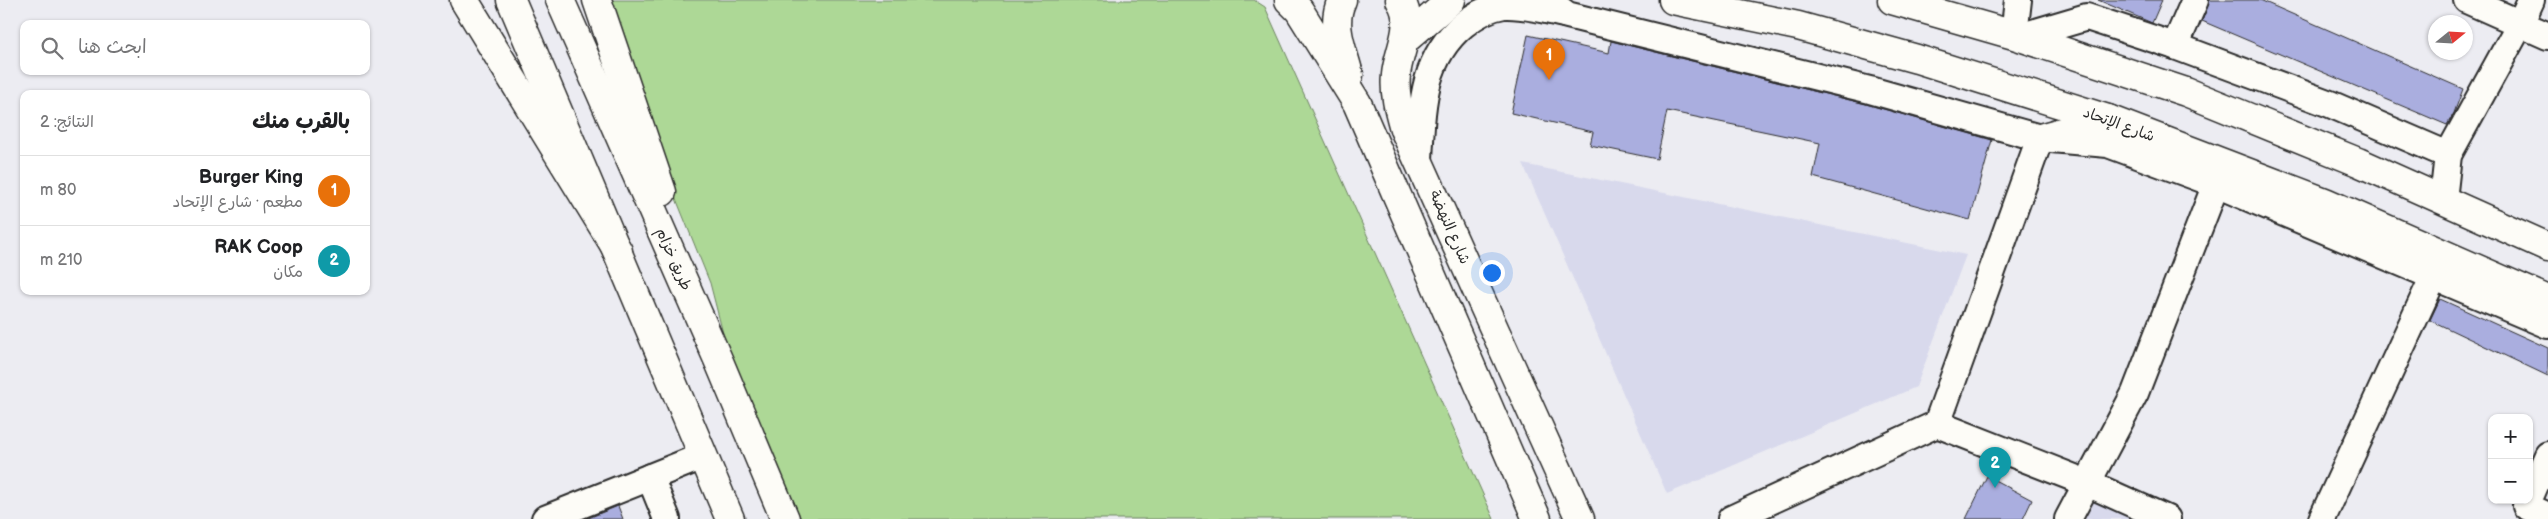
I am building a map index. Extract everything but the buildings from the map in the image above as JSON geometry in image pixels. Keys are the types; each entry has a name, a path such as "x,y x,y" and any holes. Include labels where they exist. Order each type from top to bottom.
{"main road":[{"path":"464,0 618,250"},
{"path":"511,0 730,519"},
{"name":"طريق خزام","path":"560,0 720,364 785,519"},
{"path":"597,0 720,364"},
{"path":"1289,0 1299,10 1357,103"},
{"path":"1342,0 1337,9 1336,26 1357,103 1537,519"},
{"path":"1400,0 1406,22 1406,39"},
{"path":"1406,39 1451,0"},
{"name":"شارع الإتحاد","path":"1673,0 1816,31 1917,59 2108,119 2325,202 2548,300"},
{"path":"1892,0 2016,36 2186,92 2358,162 2548,247"},
{"name":"شارع النهضة","path":"1406,39 1396,74 1395,94 1404,129 1580,519"},
{"path":"2040,138 2108,119"}],"street":[{"path":"2018,0 2016,36 2087,17 2175,46 2330,104 2448,154"},
{"path":"2175,46 2195,0"},
{"path":"2467,0 2548,36"},
{"path":"2443,200 2448,154 2520,24 2531,0"},
{"path":"1419,159 1422,101 1427,79 1436,58 1454,33 1474,15 1502,6 1557,7 1870,90 2040,138 2108,144 2216,184 2548,325"},
{"path":"1731,519 1936,424 2040,138"},
{"path":"2068,519 2135,393 2216,184"},
{"path":"2322,519 2434,276"},
{"path":"1936,424 2086,483 2167,519"},
{"path":"2531,508 2548,455"},
{"path":"545,519 704,456"},
{"path":"650,477 667,519"}],"shaded area":[{"path":"1523,164 1966,255 1916,387 1667,494"},
{"path":"2090,497 2135,519 2079,519"}],"green space":[{"path":"596,0 1254,0 1265,7 1494,519 801,519 725,341 710,283"}],"place":[{"name":"Burger King","path":"1549,80"},
{"name":"RAK Coop","path":"1995,488"}]}
